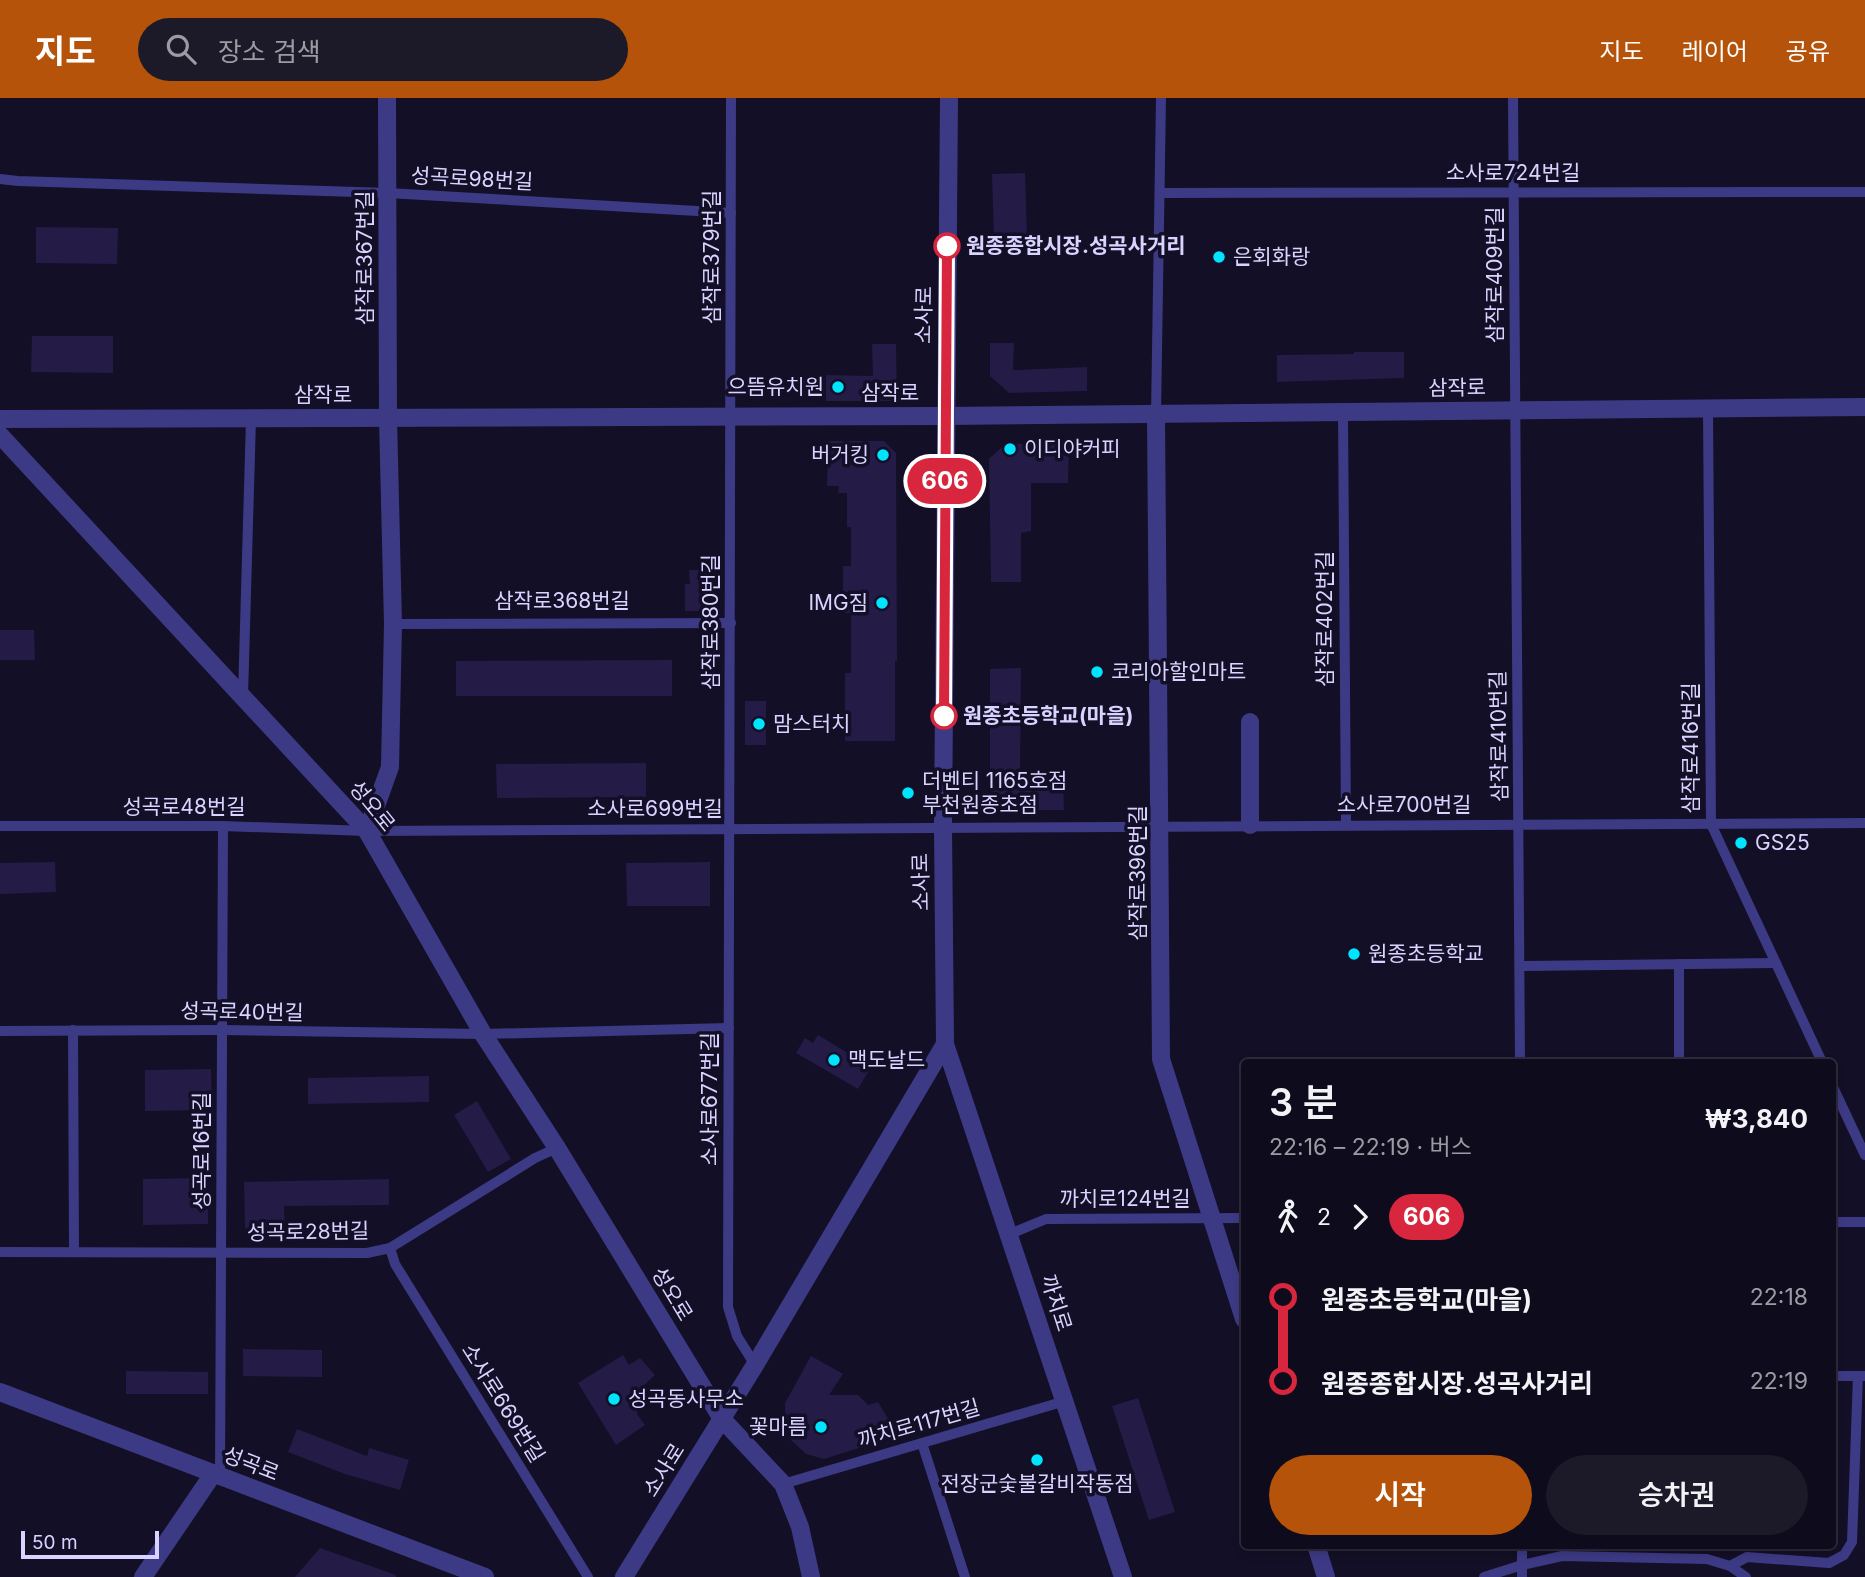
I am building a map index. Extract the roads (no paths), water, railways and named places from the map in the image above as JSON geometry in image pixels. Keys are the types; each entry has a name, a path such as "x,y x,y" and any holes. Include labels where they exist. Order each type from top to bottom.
{"street":[{"name":"삼작로367번길","path":"387,98 388,418"},
{"name":"소사로","path":"624,1577 755,1365 945,1044 943,827 949,98"},
{"name":"삼작로","path":"0,419 946,416 1865,407"},
{"name":"삼작로396번길","path":"1156,414 1161,1059 1241,1310"},
{"path":"367,831 390,767 393,624 388,418"},
{"name":"성오로","path":"0,435 367,831 483,1034 722,1419 783,1484 800,1527 811,1577"},
{"path":"1250,722 1250,825"},
{"name":"까치로","path":"945,1044 1123,1577"},
{"name":"성곡로","path":"0,1392 485,1577"},
{"path":"143,1577 217,1475"},
{"path":"1317,1549 1326,1577"}],"lane":[{"name":"삼작로379번길","path":"731,98 731,417"},
{"path":"1156,414 1161,98"},
{"name":"삼작로409번길","path":"1513,98 1515,410"},
{"name":"성곡로98번길","path":"0,178 18,181 388,193 731,213"},
{"name":"소사로724번길","path":"1160,193 1865,192"},
{"name":"삼작로416번길","path":"1708,408 1711,824 1821,1059"},
{"name":"삼작로410번길","path":"1515,410 1520,1059"},
{"name":"삼작로402번길","path":"1343,412 1346,825"},
{"name":"삼작로380번길","path":"730,827 731,417"},
{"path":"243,698 251,419"},
{"name":"삼작로368번길","path":"393,624 731,623"},
{"name":"소사로700번길","path":"943,827 1865,823"},
{"name":"성곡로48번길","path":"0,826 223,826 367,831"},
{"name":"성곡로16번길","path":"217,1475 223,826"},
{"name":"소사로677번길","path":"730,827 728,1307 737,1336 755,1365"},
{"name":"소사로699번길","path":"367,831 943,827"},
{"path":"1520,965 1776,963"},
{"path":"1679,964 1679,1059"},
{"path":"483,1034 729,1028"},
{"path":"74,1030 74,1252"},
{"name":"성곡로40번길","path":"0,1031 222,1030 483,1034"},
{"path":"1836,1093 1865,1155"},
{"name":"성곡로28번길","path":"0,1252 367,1253 390,1248 534,1158 556,1148"},
{"name":"까치로124번길","path":"1010,1234 1046,1219 1241,1218"},
{"path":"1836,1222 1865,1223"},
{"name":"소사로669번길","path":"390,1248 395,1264 588,1577"},
{"path":"1730,1566 1747,1557 1829,1563 1844,1555 1852,1542 1862,1376 1836,1376"},
{"name":"까치로117번길","path":"783,1484 1065,1401"},
{"path":"922,1443 965,1577"},
{"path":"1522,1549 1522,1577"},
{"path":"1483,1577 1562,1556 1707,1559 1730,1566 1746,1577"}],"place":[{"name":"원종종합시장.성곡사거리","path":"947,246"},
{"name":"은회화랑","path":"1219,257"},
{"name":"으뜸유치원","path":"838,387"},
{"name":"이디야커피","path":"1010,449"},
{"name":"버거킹","path":"883,455"},
{"name":"IMG짐","path":"882,603"},
{"name":"코리아할인마트","path":"1097,672"},
{"name":"원종초등학교(마을)","path":"944,716"},
{"name":"맘스터치","path":"759,724"},
{"name":"더벤티 1165호점 부천원종초점","path":"908,793"},
{"name":"GS25","path":"1741,843"},
{"name":"원종초등학교","path":"1354,954"},
{"name":"맥도날드","path":"834,1060"},
{"name":"성곡동사무소","path":"614,1399"},
{"name":"꽃마름","path":"821,1427"},
{"name":"전장군숯불갈비작동점","path":"1037,1460"}]}
